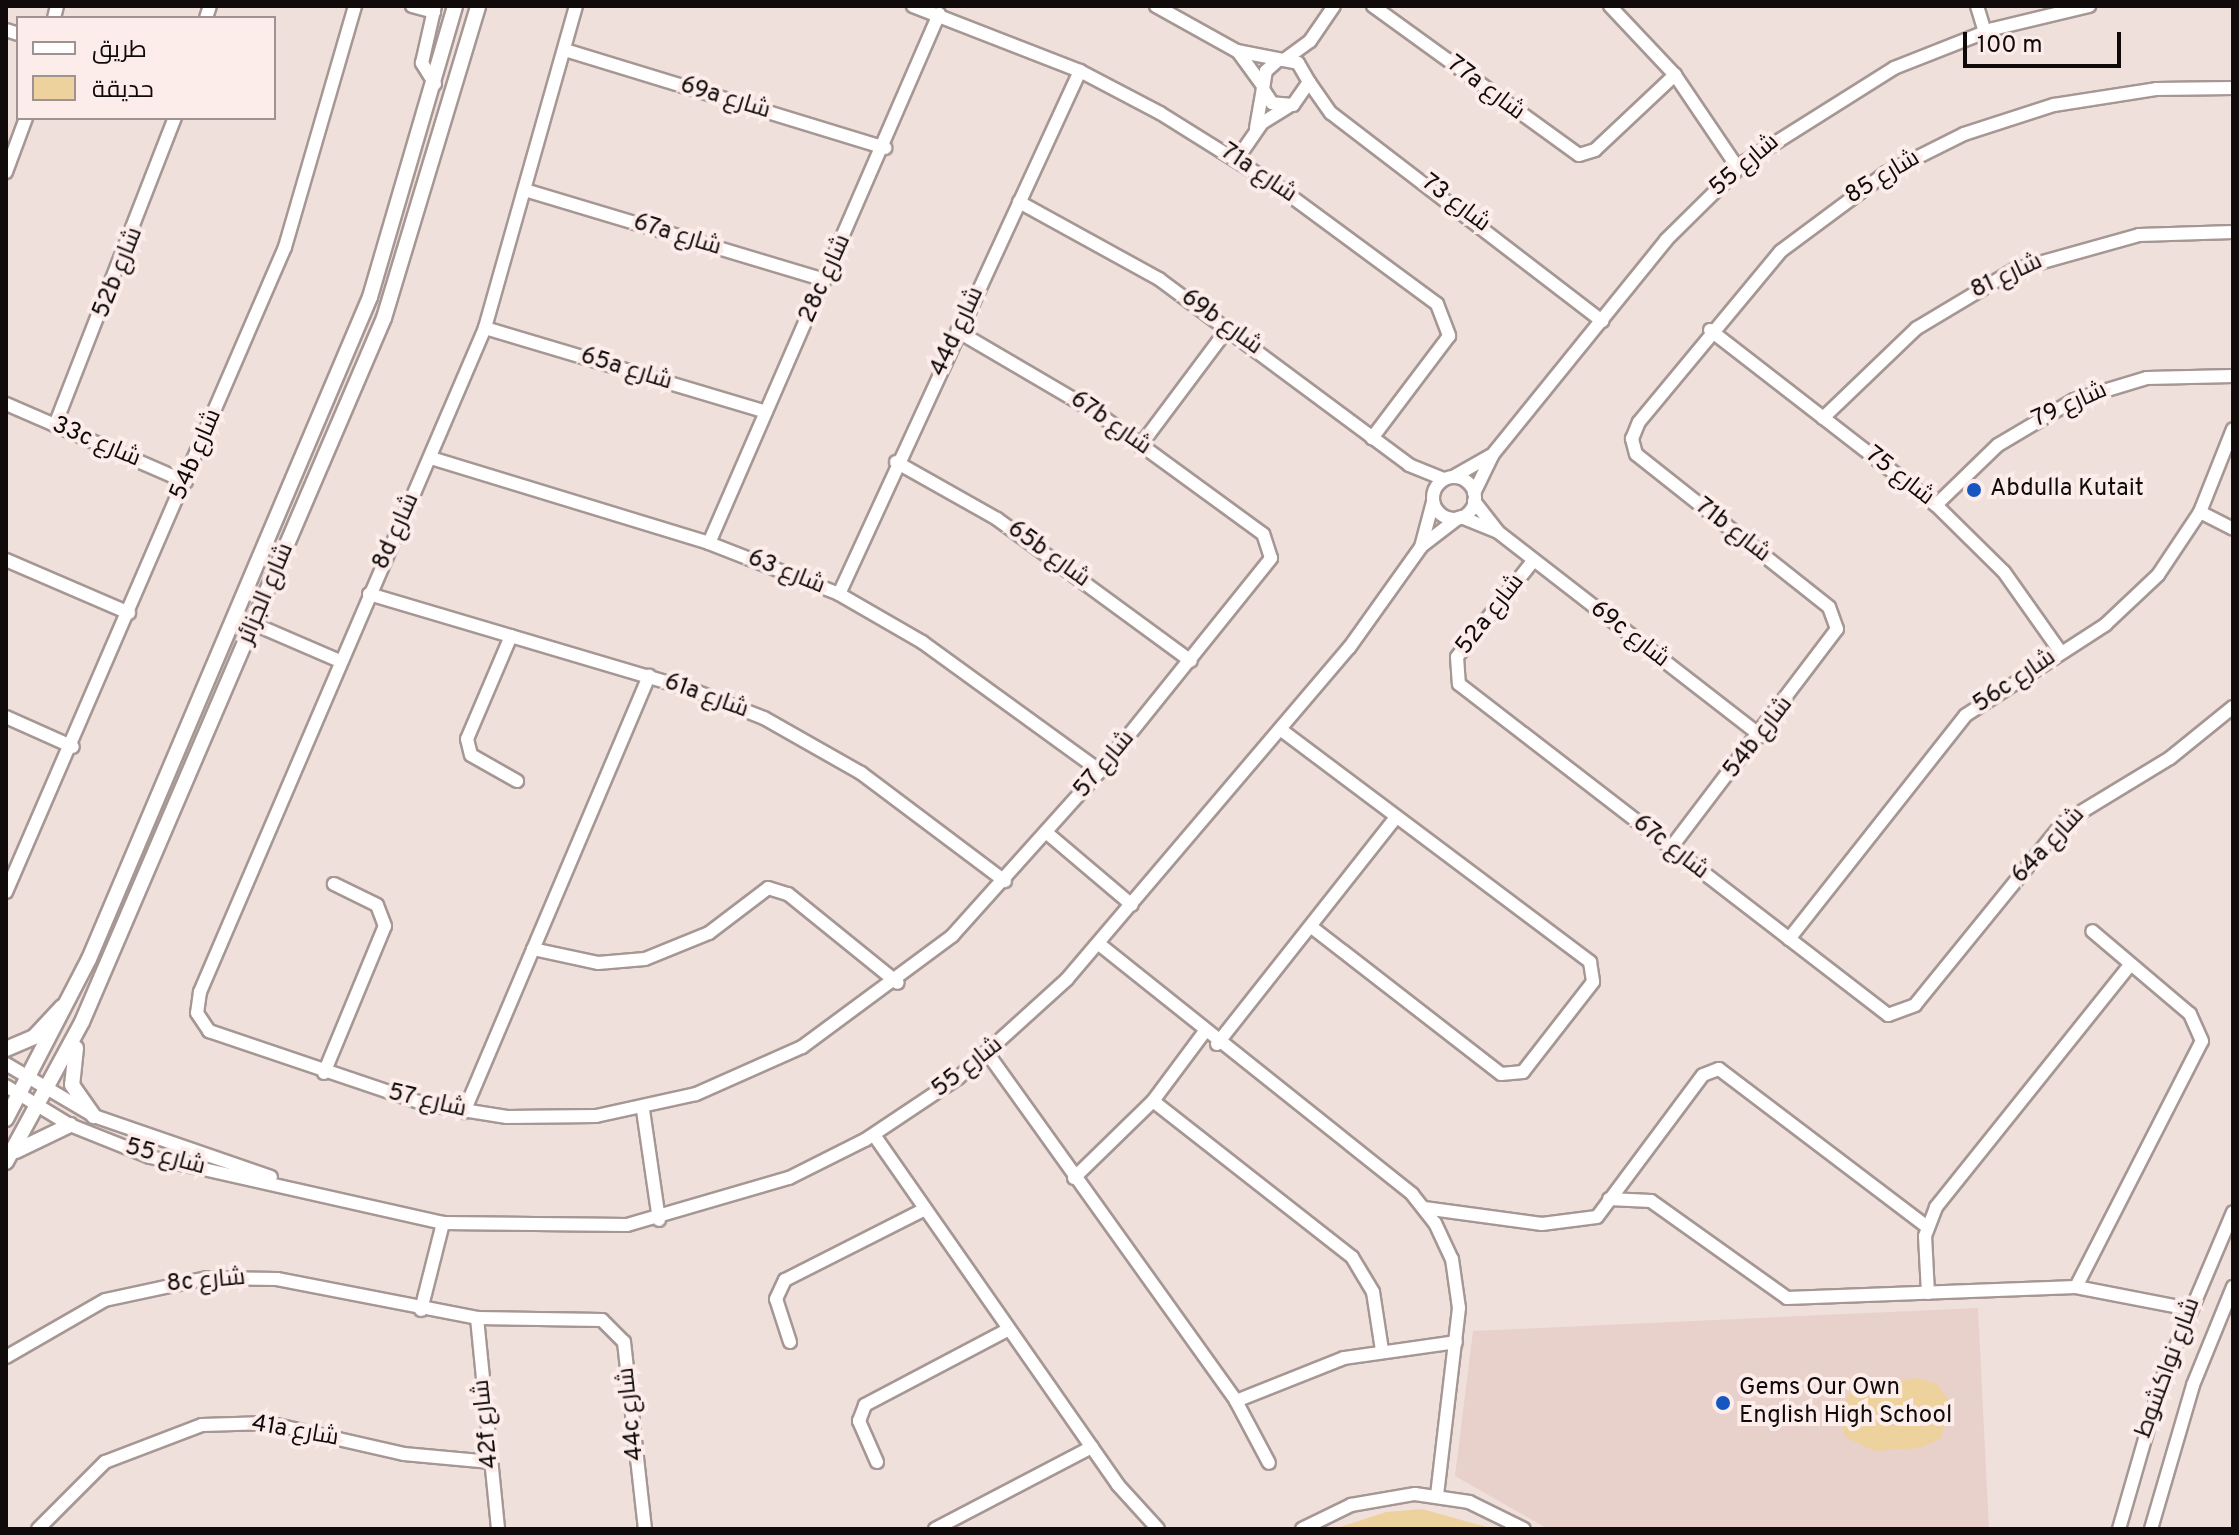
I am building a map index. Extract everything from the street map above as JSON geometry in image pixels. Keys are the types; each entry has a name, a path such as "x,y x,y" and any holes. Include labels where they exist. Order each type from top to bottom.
{"main road":[{"name":"شارع الجزائر","path":"6,1119 30,1081 66,1004 370,297 435,84 455,6"},
{"name":"شارع الجزائر","path":"8,1159 47,1092 82,1022 403,268 478,6"},
{"path":"6,1049 34,1037 66,1004"},
{"path":"82,1022 71,1077 94,1116"},
{"path":"8,1159 70,1125"}],"street":[{"name":"54b شارع","path":"6,892 73,747 300,206 355,6"},
{"path":"412,6 435,9 422,63 435,84"},
{"name":"8d شارع","path":"220,1035 201,1024 196,1002 485,328 528,191 576,6"},
{"name":"71a شارع","path":"913,6 1080,71 1237,159 1446,312 1443,347 1372,438"},
{"path":"1156,6 1237,51 1280,61 1308,78"},
{"path":"1255,131 1262,87 1280,61 1317,32 1334,6"},
{"name":"77a شارع","path":"1373,6 1571,152 1601,145 1675,75"},
{"path":"1610,6 1675,75 1742,165"},
{"path":"1977,6 1989,30"},
{"path":"1984,6 1989,30"},
{"name":"شارع 55","path":"6,1086 70,1125 158,1160 319,1193 438,1222 559,1229 664,1218 783,1181 870,1138 988,1054 1095,948 1280,729 1421,547 1460,518 1474,497 1493,454 1604,318 1742,165 1854,88 1989,30 2089,6"},
{"name":"28c شارع","path":"709,543 885,148 939,14"},
{"path":"1237,159 1255,131 1293,105 1308,78 1317,32"},
{"name":"69a شارع","path":"565,50 885,148"},
{"path":"1237,51 1262,87"},
{"name":"44d شارع","path":"839,594 896,462 1080,71"},
{"name":"شارع 73","path":"1308,78 1331,113 1604,318"},
{"name":"شارع 73","path":"1262,87 1272,103 1331,113"},
{"name":"شارع 85","path":"1632,439 1710,330 1814,223 1924,153 2054,105 2156,89 2233,88"},
{"path":"6,172 25,120"},
{"name":"52b شارع","path":"55,425 174,120"},
{"name":"67a شارع","path":"528,191 825,280"},
{"name":"69b شارع","path":"1019,202 1134,263 1229,327 1409,465 1449,478 1474,497"},
{"name":"شارع 81","path":"1823,418 1917,328 2014,270 2139,235 2233,232"},
{"path":"1140,446 1229,327"},
{"name":"65a شارع","path":"485,328 766,412"},
{"name":"شارع 75","path":"1710,330 1936,505 2004,572 2060,651"},
{"name":"67b شارع","path":"957,331 1052,384 1256,529"},
{"name":"شارع 79","path":"1936,505 2016,431 2074,400 2147,378 2233,376"},
{"name":"33c شارع","path":"6,404 186,482"},
{"name":"56c شارع","path":"1789,939 1946,735 2011,680 2060,651 2138,596 2200,512 2233,429"},
{"name":"71b شارع","path":"1632,439 1643,461 1829,607 1837,621"},
{"name":"شارع 55","path":"1421,547 1433,499 1449,478 1493,454"},
{"name":"شارع 63","path":"431,458 709,543 839,594 933,649 1100,771"},
{"name":"65b شارع","path":"896,462 997,519 1191,661"},
{"name":"69b شارع","path":"1409,465 1440,514 1460,518"},
{"name":"69c شارع","path":"1474,497 1498,532 1761,736"},
{"path":"2200,512 2233,529"},
{"name":"69c شارع","path":"1460,518 1498,532"},
{"name":"شارع 57","path":"220,1035 324,1073 464,1112 551,1119 643,1110 802,1047 898,983 1005,881 1268,567 1268,541 1256,529"},
{"path":"6,560 129,613"},
{"name":"52a شارع","path":"1454,671 1457,657 1533,561"},
{"name":"61a شارع","path":"369,594 649,676 736,706 836,757 1005,881"},
{"name":"54b شارع","path":"1670,849 1832,644 1837,621"},
{"path":"254,624 340,661"},
{"path":"511,636 467,739 471,755 517,781"},
{"name":"67c شارع","path":"1454,671 1459,684 1670,849 1895,1016"},
{"path":"464,1112 649,676"},
{"name":"64a شارع","path":"1895,1016 1915,1005 2063,823 2170,758 2233,707"},
{"path":"6,717 73,747"},
{"path":"1280,729 1394,820 1590,962 1587,990 1523,1072 1501,1074 1313,928"},
{"path":"1217,1044 1313,928 1394,820"},
{"path":"1047,833 1132,905"},
{"path":"324,1073 385,926 377,905 334,884"},
{"path":"533,949 598,963 645,959 689,944 768,888 788,894 898,983"},
{"path":"2076,1287 2201,1052 2196,1022 2092,931"},
{"path":"1095,948 1424,1208 1456,1278 1456,1342 1437,1496"},
{"path":"1928,1293 1927,1227 2130,965"},
{"path":"1074,1178 1153,1101 1203,1034"},
{"path":"988,1054 1236,1401 1269,1463"},
{"name":"شارع 55","path":"6,1064 47,1092 94,1116 319,1193"},
{"path":"1424,1208 1558,1224 1597,1217 1703,1075 1719,1069 1927,1227"},
{"path":"1153,1101 1352,1257 1373,1292 1382,1350"},
{"path":"643,1110 664,1218"},
{"path":"870,1138 1151,1527"},
{"path":"1609,1199 1651,1201 1787,1298 2076,1287 2189,1309"},
{"path":"790,1342 776,1299 785,1280 921,1211"},
{"name":"شارع نواكشوط","path":"2119,1529 2189,1309 2233,1212"},
{"path":"421,1310 438,1222"},
{"name":"8c شارع","path":"6,1357 105,1300 207,1278 277,1279 421,1310 477,1318 590,1320"},
{"name":"شارع نواكشوط","path":"2151,1529 2193,1385 2233,1287"},
{"name":"42f شارع","path":"477,1318 498,1529"},
{"name":"44c شارع","path":"590,1320 612,1324 624,1342 645,1529"},
{"path":"877,1462 859,1421 865,1405 1007,1330"},
{"path":"1236,1401 1307,1369 1382,1350 1456,1342"},
{"name":"41a شارع","path":"38,1529 105,1462 202,1425 268,1423 404,1454 491,1462"},
{"path":"935,1529 1092,1447"},
{"path":"1302,1529 1372,1499 1437,1496 1492,1511 1524,1529"}],"shaded area":[{"name":"Gems Our Own English High School","path":"1978,1308 1989,1529 1548,1529 1455,1476 1473,1331"}],"green space":[{"path":"1917,1378 1937,1384 1951,1403 1941,1438 1920,1448 1875,1451 1845,1437 1839,1412 1852,1389"},
{"path":"1422,1509 1494,1529 1334,1529 1386,1512"}],"place":[{"name":"Abdulla Kutait","path":"1974,490"},
{"name":"Gems Our Own English High School","path":"1723,1403"}]}
